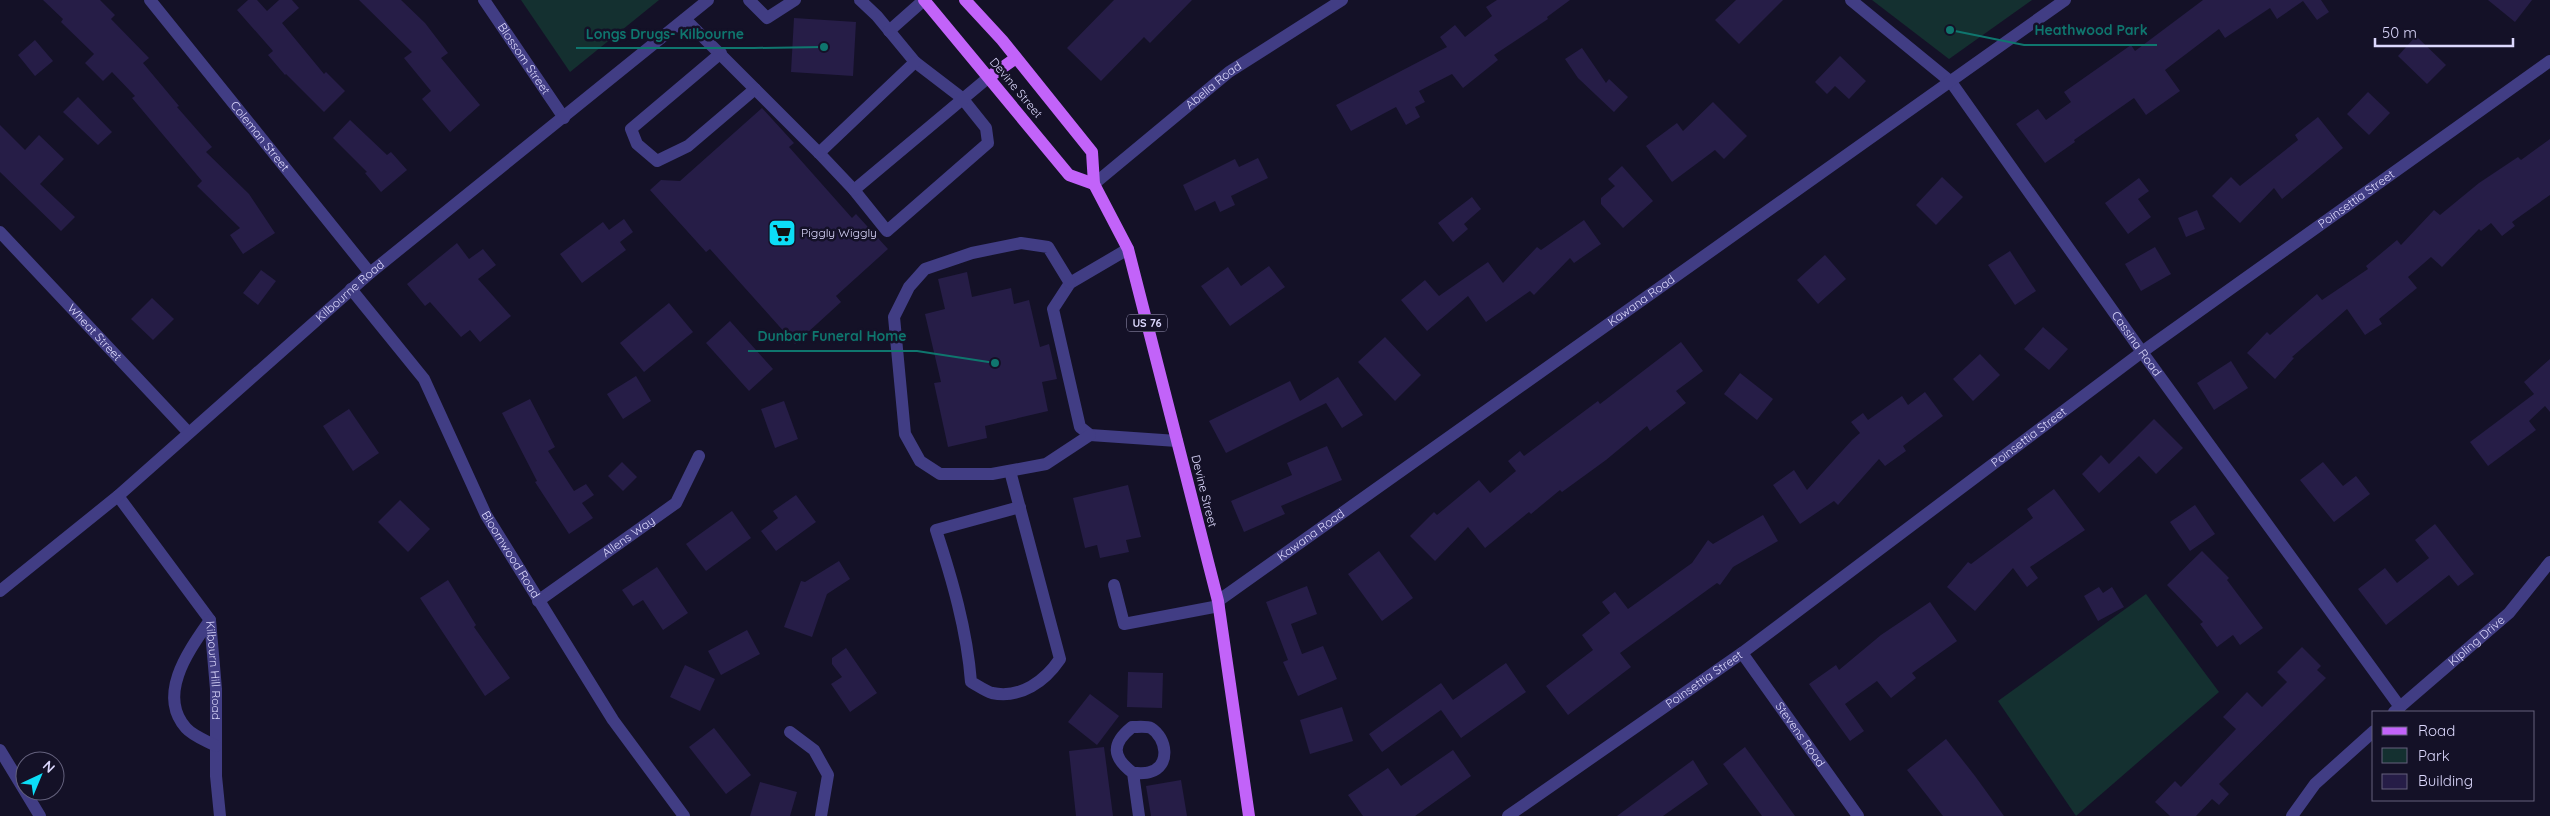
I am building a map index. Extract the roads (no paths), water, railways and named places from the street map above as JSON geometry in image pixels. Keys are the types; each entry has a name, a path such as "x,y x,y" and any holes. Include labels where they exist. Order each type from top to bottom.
{"main road":[{"name":"Devine Street","path":"924,0 990,77 1069,175 1094,184"},
{"name":"Devine Street","path":"965,0 1016,58 1092,152 1094,184 1128,249 1219,603 1249,816"},
{"path":"990,77 1016,58"}],"street":[{"name":"Coleman Street","path":"150,0 370,273"},
{"name":"Blossom Street","path":"484,0 564,118"},
{"name":"Kilbourne Road","path":"0,591 118,496 188,432 370,273 708,0"},
{"path":"749,0 767,18 795,0"},
{"path":"685,19 819,153 854,190 887,231 988,144 986,128 962,98 915,62 877,16 860,0"},
{"path":"889,31 924,0"},
{"name":"Abelia Road","path":"1094,184 1229,72 1342,0"},
{"name":"Cassina Road","path":"1851,0 1951,82 2397,710"},
{"name":"Kawana Road","path":"1219,603 2065,0"},
{"path":"721,53 632,129 637,144 658,161 688,146 755,89"},
{"name":"Poinsettia Street","path":"1508,816 1522,812 1742,654 2142,352 2550,61"},
{"path":"819,153 915,62"},
{"path":"854,190 962,98 990,77"},
{"name":"Wheat Street","path":"0,232 188,432"},
{"path":"1070,283 1048,248 1021,243 972,254 926,269 909,287 894,317 906,434 920,461 940,474 992,474 1046,464 1090,435"},
{"path":"1128,249 1070,283 1053,309 1080,427 1090,435 1177,440"},
{"name":"Bloomwood Road","path":"351,289 424,379 486,515 613,720 684,816"},
{"name":"Allens Way","path":"538,601 676,503 699,456"},
{"path":"1010,471 1020,508 1060,658 1048,676 1018,693 991,693 971,682 969,649 948,566 936,530 1020,508"},
{"name":"Kilbourn Hill Road","path":"118,496 210,620 216,689 216,746 220,816"},
{"name":"Kipling Drive","path":"2397,710 2510,613 2550,562"},
{"path":"1114,585 1124,624 1219,603"},
{"path":"210,620 186,654 174,690 178,715 187,730 216,746"},
{"name":"Stevens Road","path":"1742,654 1858,816"},
{"path":"790,732 814,750 828,775 821,816"},
{"path":"2292,816 2315,784 2372,733"},
{"path":"0,750 40,816"},
{"path":"1134,773 1139,816"}],"place":[{"name":"Heathwood Park","path":"1950,30"},
{"name":"Longs Drugs- Kilbourne","path":"824,47"},
{"name":"Piggly Wiggly","path":"782,233"},
{"name":"Dunbar Funeral Home","path":"995,363"}]}
